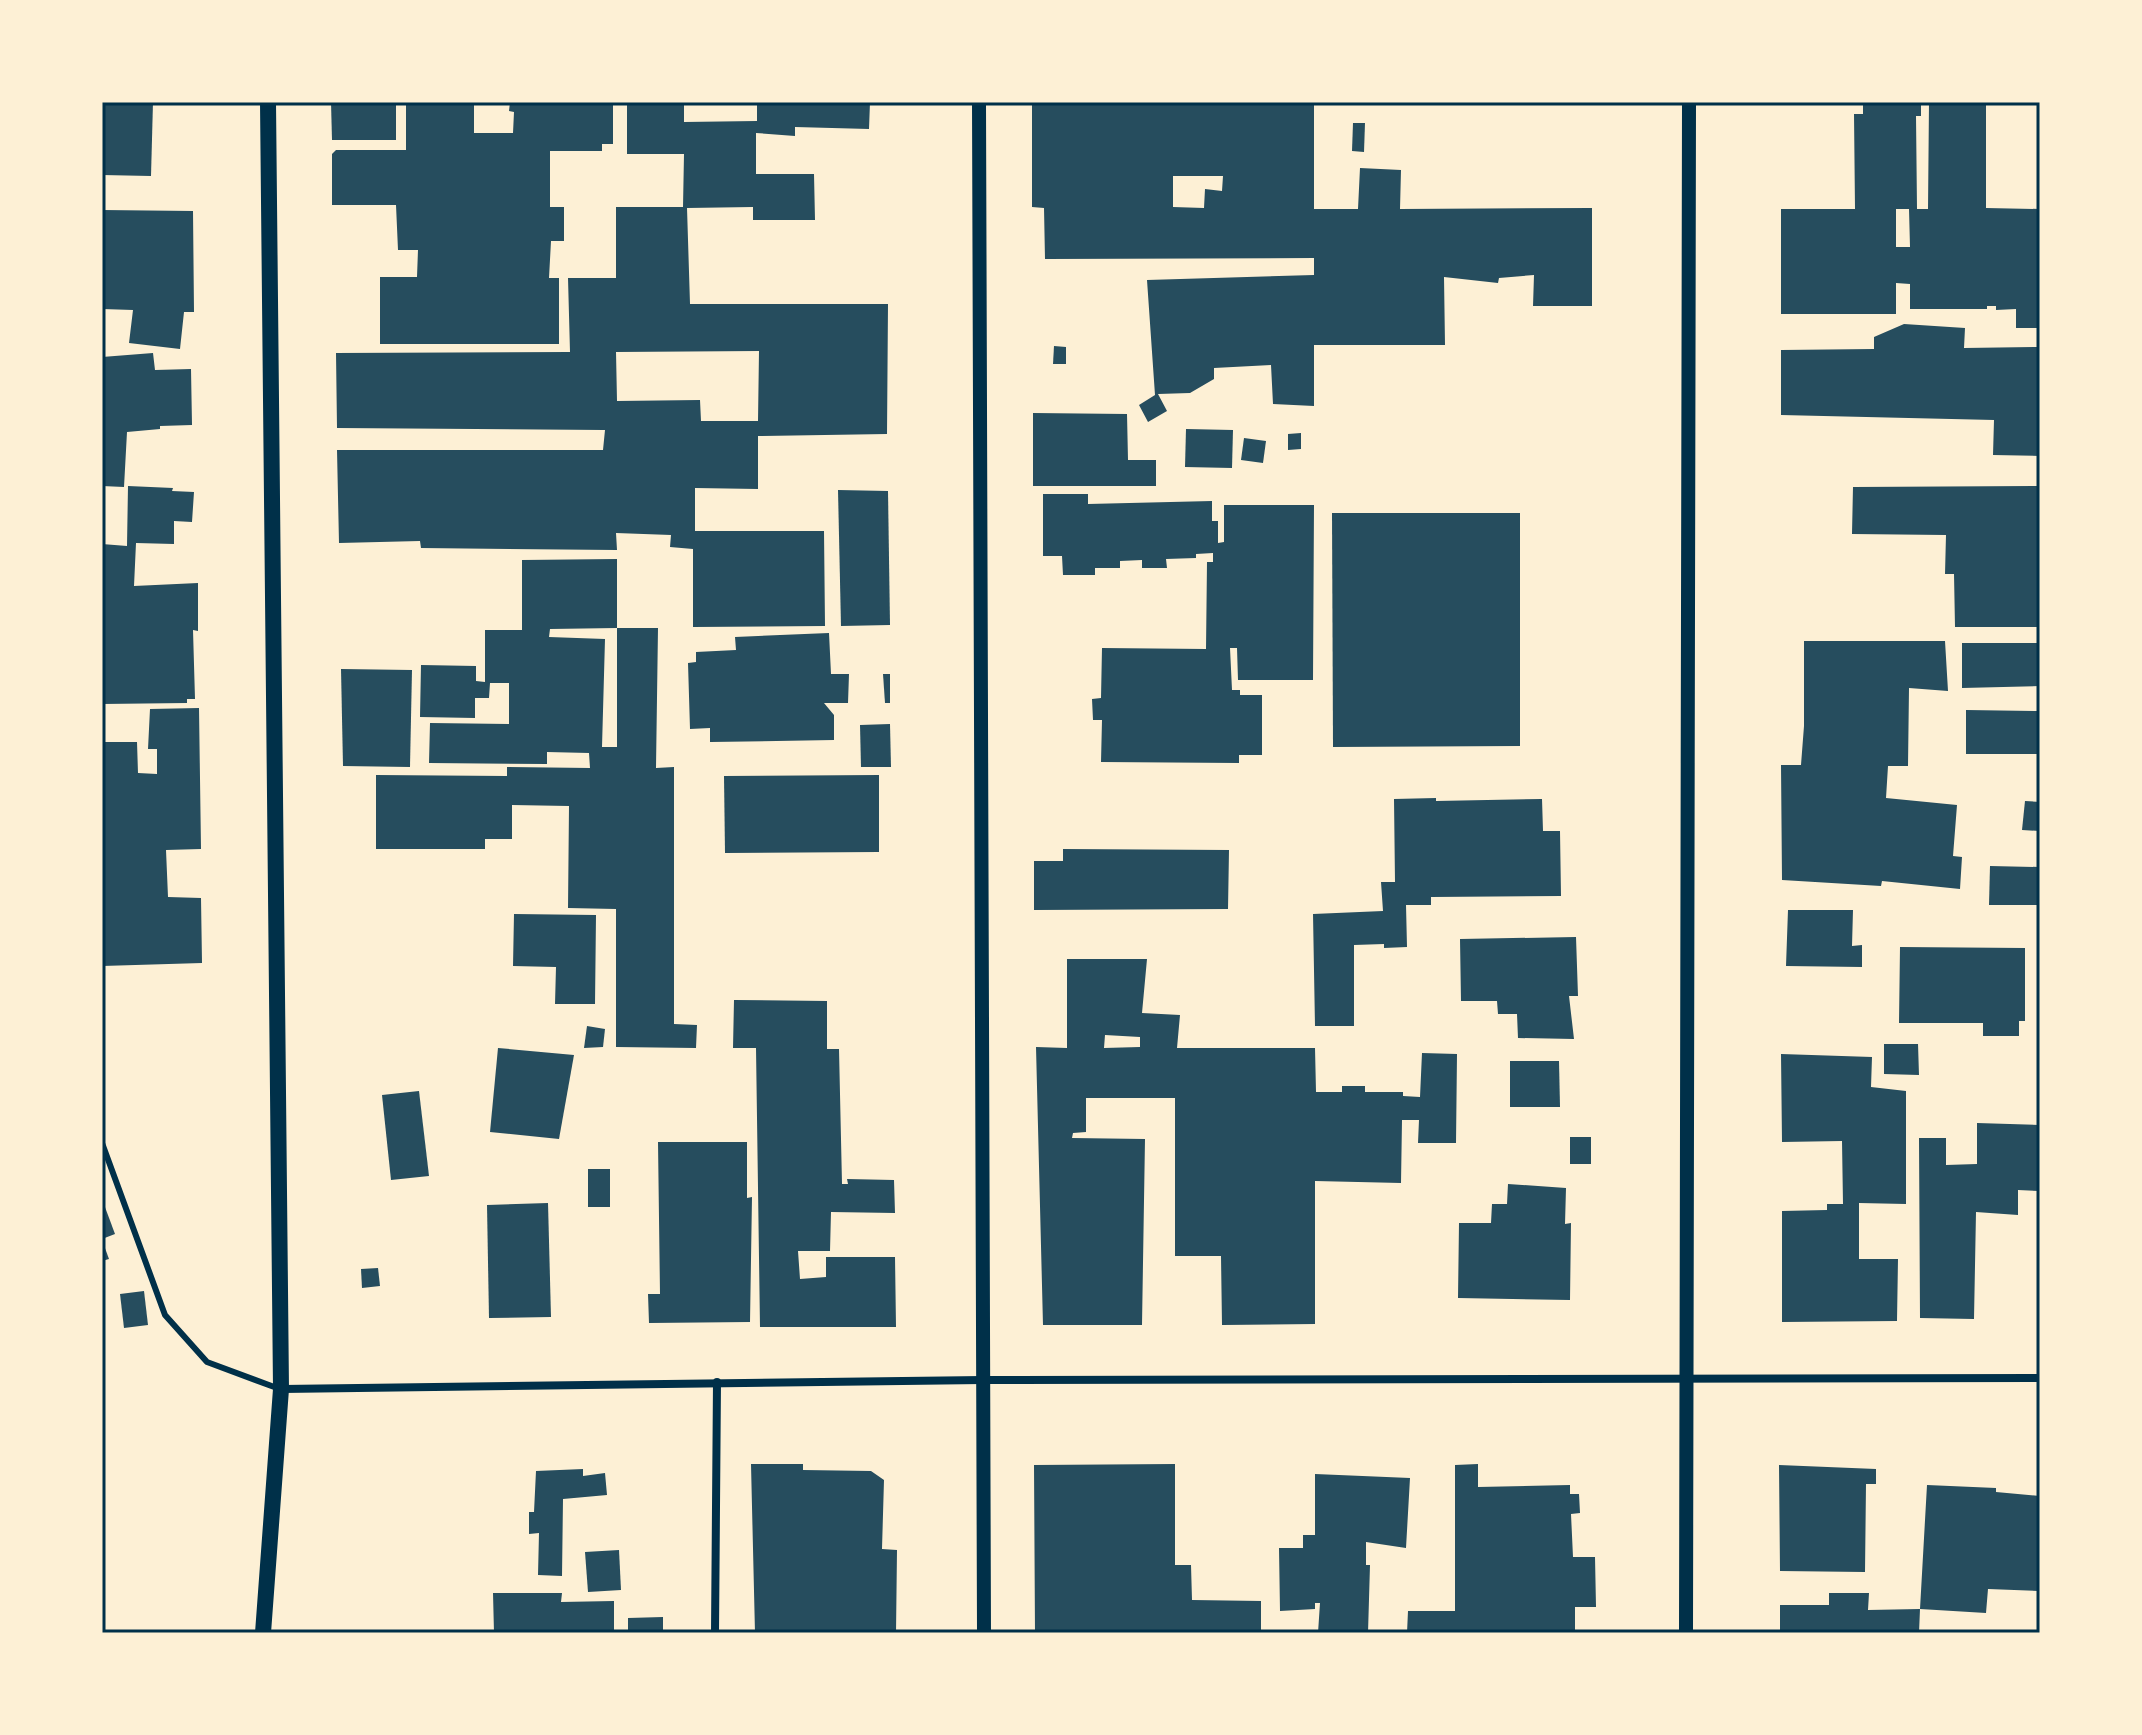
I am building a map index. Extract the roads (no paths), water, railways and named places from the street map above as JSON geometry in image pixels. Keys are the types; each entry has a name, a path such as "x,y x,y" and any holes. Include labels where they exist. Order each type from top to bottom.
{"main road":[{"path":"263,1633 281,1389 268,102"}],"street":[{"path":"979,102 984,1633"},
{"path":"1686,1633 1689,102"},
{"path":"281,1389 983,1380 2040,1378"},
{"path":"715,1633 717,1382"}],"lane":[{"path":"102,1143 165,1315 207,1362 281,1389"}]}
